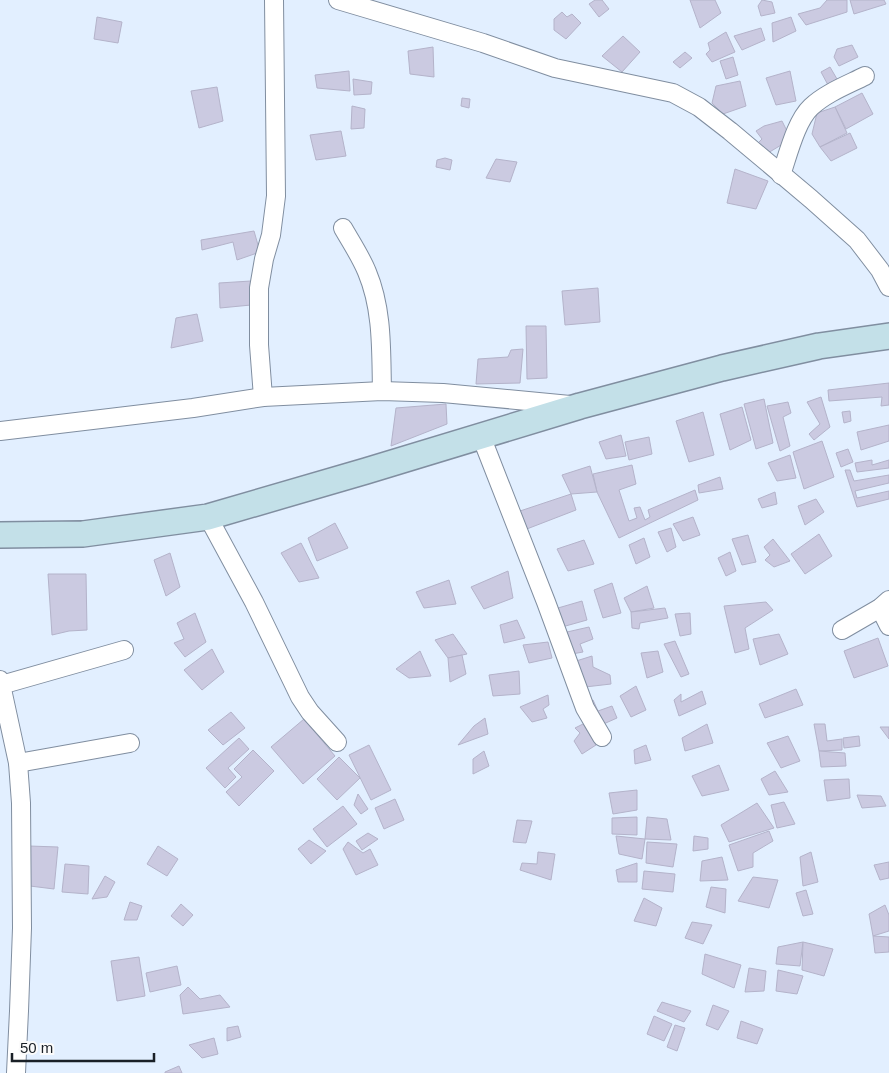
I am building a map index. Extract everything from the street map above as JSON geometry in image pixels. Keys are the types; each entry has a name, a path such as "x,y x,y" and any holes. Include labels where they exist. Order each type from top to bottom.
{"street":[{"path":"263,397 259,345 259,288 264,259 271,235 276,196 274,0"},
{"path":"338,0 483,43 555,68 673,93 699,107 730,131 857,240 880,270 889,288"},
{"path":"781,175 798,126 810,108 828,94 866,76"},
{"path":"343,228 367,272 376,300 380,329 382,392"},
{"path":"0,535 83,534 208,517 580,406 731,366 819,346 889,336"},
{"path":"0,431 193,408 263,397 382,392 443,393 580,406"},
{"path":"481,436 585,708 602,737"},
{"path":"208,517 254,602 300,697 310,712 337,742"},
{"path":"842,630 884,604 889,626"},
{"path":"16,1073 22,928 21,803 18,763 1,682 124,650"},
{"path":"18,763 130,743"}],"building":[{"path":"595,0 602,0 609,9 599,17 589,4"},
{"path":"690,0 715,0 721,13 700,28"},
{"path":"762,0 772,2 775,13 761,16 758,6"},
{"path":"827,0 847,0 847,12 806,25 798,14 820,8"},
{"path":"850,0 884,0 886,4 854,14"},
{"path":"562,12 567,17 572,14 581,23 566,39 554,30 554,19"},
{"path":"97,17 122,22 118,43 94,39"},
{"path":"791,17 796,31 773,42 772,23"},
{"path":"761,28 765,40 742,50 734,36"},
{"path":"726,32 735,52 712,62 706,54 710,50 708,43"},
{"path":"623,36 640,52 622,72 602,56"},
{"path":"852,45 858,57 839,66 834,57 837,49"},
{"path":"433,47 434,77 410,74 408,51"},
{"path":"685,52 692,58 680,68 673,62"},
{"path":"733,57 738,75 726,79 720,61"},
{"path":"830,67 837,79 828,85 821,72"},
{"path":"349,71 350,91 317,88 315,75"},
{"path":"790,71 796,101 776,105 766,78"},
{"path":"353,79 372,82 371,94 354,95"},
{"path":"740,81 746,106 723,114 712,103 716,86"},
{"path":"217,87 223,121 199,128 191,91"},
{"path":"862,93 873,114 846,129 835,107"},
{"path":"462,98 470,99 469,108 461,106"},
{"path":"352,106 365,109 364,128 351,129"},
{"path":"835,107 847,133 820,147 812,134 817,113"},
{"path":"782,121 791,139 763,156 753,148 762,139 756,131 764,126"},
{"path":"341,131 346,156 316,160 310,135"},
{"path":"850,133 857,148 831,161 820,147"},
{"path":"445,158 452,160 450,170 436,167 437,160"},
{"path":"496,159 517,162 510,182 486,178"},
{"path":"735,169 768,181 756,209 727,203"},
{"path":"254,231 260,252 237,260 233,242 202,250 201,240"},
{"path":"251,281 251,305 220,308 219,283"},
{"path":"598,288 600,322 565,325 562,291"},
{"path":"197,314 203,341 171,348 176,318"},
{"path":"526,326 546,326 547,378 527,379"},
{"path":"523,349 520,383 476,384 478,359 508,357 511,350"},
{"path":"889,383 889,405 881,406 882,397 829,401 828,390"},
{"path":"821,397 830,427 814,440 809,434 820,424 807,402"},
{"path":"764,399 773,443 756,449 744,404"},
{"path":"788,402 791,413 783,417 790,446 780,451 767,406"},
{"path":"446,404 447,424 391,446 396,408"},
{"path":"742,407 751,440 730,450 720,414"},
{"path":"850,411 851,421 844,423 842,412"},
{"path":"703,412 714,455 689,462 676,421"},
{"path":"889,425 889,441 861,450 857,432"},
{"path":"621,435 626,456 606,459 599,442"},
{"path":"649,437 652,454 629,460 625,442"},
{"path":"822,441 834,477 804,489 793,452"},
{"path":"848,449 853,462 841,467 836,453"},
{"path":"790,455 796,478 777,481 768,463"},
{"path":"872,460 872,465 889,460 889,468 857,472 855,463"},
{"path":"632,465 636,484 619,490 629,521 637,518 634,508 640,507 645,520 650,517 648,510 695,490 698,500 619,538 597,492 593,474"},
{"path":"590,466 597,492 571,494 562,475"},
{"path":"845,470 850,470 854,481 889,475 889,483 855,491 857,498 889,491 889,499 857,507"},
{"path":"720,477 723,489 699,493 698,485"},
{"path":"775,492 777,504 762,508 758,499"},
{"path":"571,494 576,510 519,532 517,512"},
{"path":"816,499 824,512 805,525 798,506"},
{"path":"693,517 700,535 683,541 673,524"},
{"path":"335,523 348,548 317,561 308,538"},
{"path":"671,528 676,547 667,552 658,532"},
{"path":"819,534 832,556 805,574 791,554"},
{"path":"748,535 756,562 742,565 732,539"},
{"path":"644,538 650,557 636,564 629,545"},
{"path":"773,539 790,561 774,567 765,560 770,555 764,547"},
{"path":"584,540 594,564 568,571 557,549"},
{"path":"301,543 319,578 299,582 281,553"},
{"path":"730,552 736,571 726,576 718,558"},
{"path":"170,553 180,587 166,596 154,560"},
{"path":"508,571 513,598 484,609 471,587"},
{"path":"48,574 86,574 87,630 69,631 52,635"},
{"path":"449,580 456,604 424,608 416,592"},
{"path":"612,583 621,613 603,618 594,590"},
{"path":"647,586 654,608 631,612 624,598"},
{"path":"582,601 587,620 562,627 558,608"},
{"path":"766,602 773,610 745,628 749,649 735,653 724,606"},
{"path":"665,608 668,618 640,623 639,629 632,628 631,612"},
{"path":"195,613 206,642 185,657 174,643 184,639 177,623"},
{"path":"690,613 691,634 680,636 675,614"},
{"path":"517,620 525,638 504,643 500,625"},
{"path":"589,627 593,639 580,644 583,652 572,654 567,632"},
{"path":"453,634 467,654 448,658 435,640"},
{"path":"779,634 788,654 760,665 753,639"},
{"path":"878,638 888,666 854,678 844,651"},
{"path":"675,641 689,674 681,677 664,644"},
{"path":"548,642 552,658 529,663 523,645"},
{"path":"212,649 224,672 202,690 184,670"},
{"path":"420,651 431,676 409,678 396,669"},
{"path":"658,651 663,672 647,678 641,653"},
{"path":"462,655 466,674 450,682 448,658"},
{"path":"592,656 593,667 610,675 611,684 585,687 573,662"},
{"path":"519,671 520,694 493,696 489,675"},
{"path":"636,686 646,710 631,717 620,696"},
{"path":"796,689 803,705 765,718 759,704"},
{"path":"702,691 706,704 679,716 674,700 681,694 681,702"},
{"path":"548,695 549,705 543,709 547,718 532,722 520,707"},
{"path":"593,700 598,711 612,706 617,718 599,726 585,704"},
{"path":"231,712 245,728 223,745 208,730"},
{"path":"485,718 488,734 458,745 474,726"},
{"path":"304,719 335,756 303,784 271,747"},
{"path":"583,724 596,745 582,754 574,741 580,733 575,728"},
{"path":"707,724 713,743 685,751 682,738"},
{"path":"814,724 825,724 827,741 842,739 842,750 819,751"},
{"path":"880,727 889,727 889,739"},
{"path":"788,736 800,761 781,768 767,743"},
{"path":"859,736 860,746 844,748 843,738"},
{"path":"239,738 249,749 228,768 236,777 225,788 206,768"},
{"path":"369,745 391,790 371,800 349,755"},
{"path":"646,745 651,760 635,764 634,750"},
{"path":"253,750 274,771 239,806 226,792 242,777 234,769"},
{"path":"484,751 489,766 473,774 473,759"},
{"path":"819,751 845,753 846,766 821,767"},
{"path":"339,757 360,778 337,800 317,779"},
{"path":"719,765 729,790 702,796 692,776"},
{"path":"775,771 788,792 769,795 761,779"},
{"path":"849,779 850,798 827,801 824,780"},
{"path":"637,790 637,810 613,814 609,793"},
{"path":"358,794 368,809 361,814 354,805"},
{"path":"857,795 881,796 886,806 862,808"},
{"path":"395,799 404,820 384,829 375,808"},
{"path":"784,802 795,824 777,828 771,805"},
{"path":"757,803 774,828 729,842 721,825"},
{"path":"343,806 357,824 327,847 313,829"},
{"path":"637,817 637,835 612,834 612,818"},
{"path":"647,817 667,819 671,840 645,839"},
{"path":"517,820 532,821 526,843 513,842"},
{"path":"769,831 773,841 753,853 753,867 738,871 729,845"},
{"path":"368,833 378,839 362,850 356,841"},
{"path":"616,836 645,839 642,859 619,854"},
{"path":"694,836 708,838 708,849 693,851"},
{"path":"309,840 326,851 311,864 298,849"},
{"path":"348,842 363,853 370,849 378,865 356,875 343,849"},
{"path":"647,842 677,844 673,867 646,863"},
{"path":"29,846 58,847 54,889 30,886"},
{"path":"158,846 178,859 167,876 147,864"},
{"path":"538,852 555,854 551,880 520,870 522,863 537,864"},
{"path":"811,852 818,882 803,886 800,857"},
{"path":"722,857 728,880 700,881 702,861"},
{"path":"889,862 889,878 880,880 874,865"},
{"path":"637,863 637,882 618,882 616,870"},
{"path":"65,864 89,866 88,894 62,892"},
{"path":"644,871 675,874 673,892 642,889"},
{"path":"105,876 115,882 107,897 92,899"},
{"path":"753,877 778,880 769,908 738,901"},
{"path":"711,887 726,889 725,913 706,907"},
{"path":"806,890 813,914 803,916 796,893"},
{"path":"644,898 662,908 656,926 634,921"},
{"path":"130,902 142,906 137,920 124,920"},
{"path":"181,904 193,915 183,926 171,916"},
{"path":"885,905 889,915 889,931 873,936 869,914"},
{"path":"692,922 712,925 703,944 685,938"},
{"path":"873,936 889,937 889,952 875,953"},
{"path":"803,942 800,966 776,964 778,947"},
{"path":"803,942 833,949 824,976 802,970"},
{"path":"705,954 741,965 734,988 702,974"},
{"path":"139,957 145,996 117,1001 111,961"},
{"path":"177,966 181,985 150,992 146,973"},
{"path":"749,968 766,971 764,991 745,992"},
{"path":"778,970 803,976 797,994 776,991"},
{"path":"188,987 200,999 220,995 230,1007 183,1014 180,995"},
{"path":"662,1002 691,1011 684,1022 657,1011"},
{"path":"713,1005 729,1011 718,1030 706,1025"},
{"path":"654,1016 672,1024 664,1041 647,1034"},
{"path":"741,1021 763,1029 757,1044 737,1038"},
{"path":"675,1025 685,1028 677,1051 667,1047"},
{"path":"238,1026 241,1037 227,1041 227,1028"},
{"path":"214,1038 218,1054 202,1058 189,1045"},
{"path":"179,1066 182,1073 165,1073 165,1072"}]}
